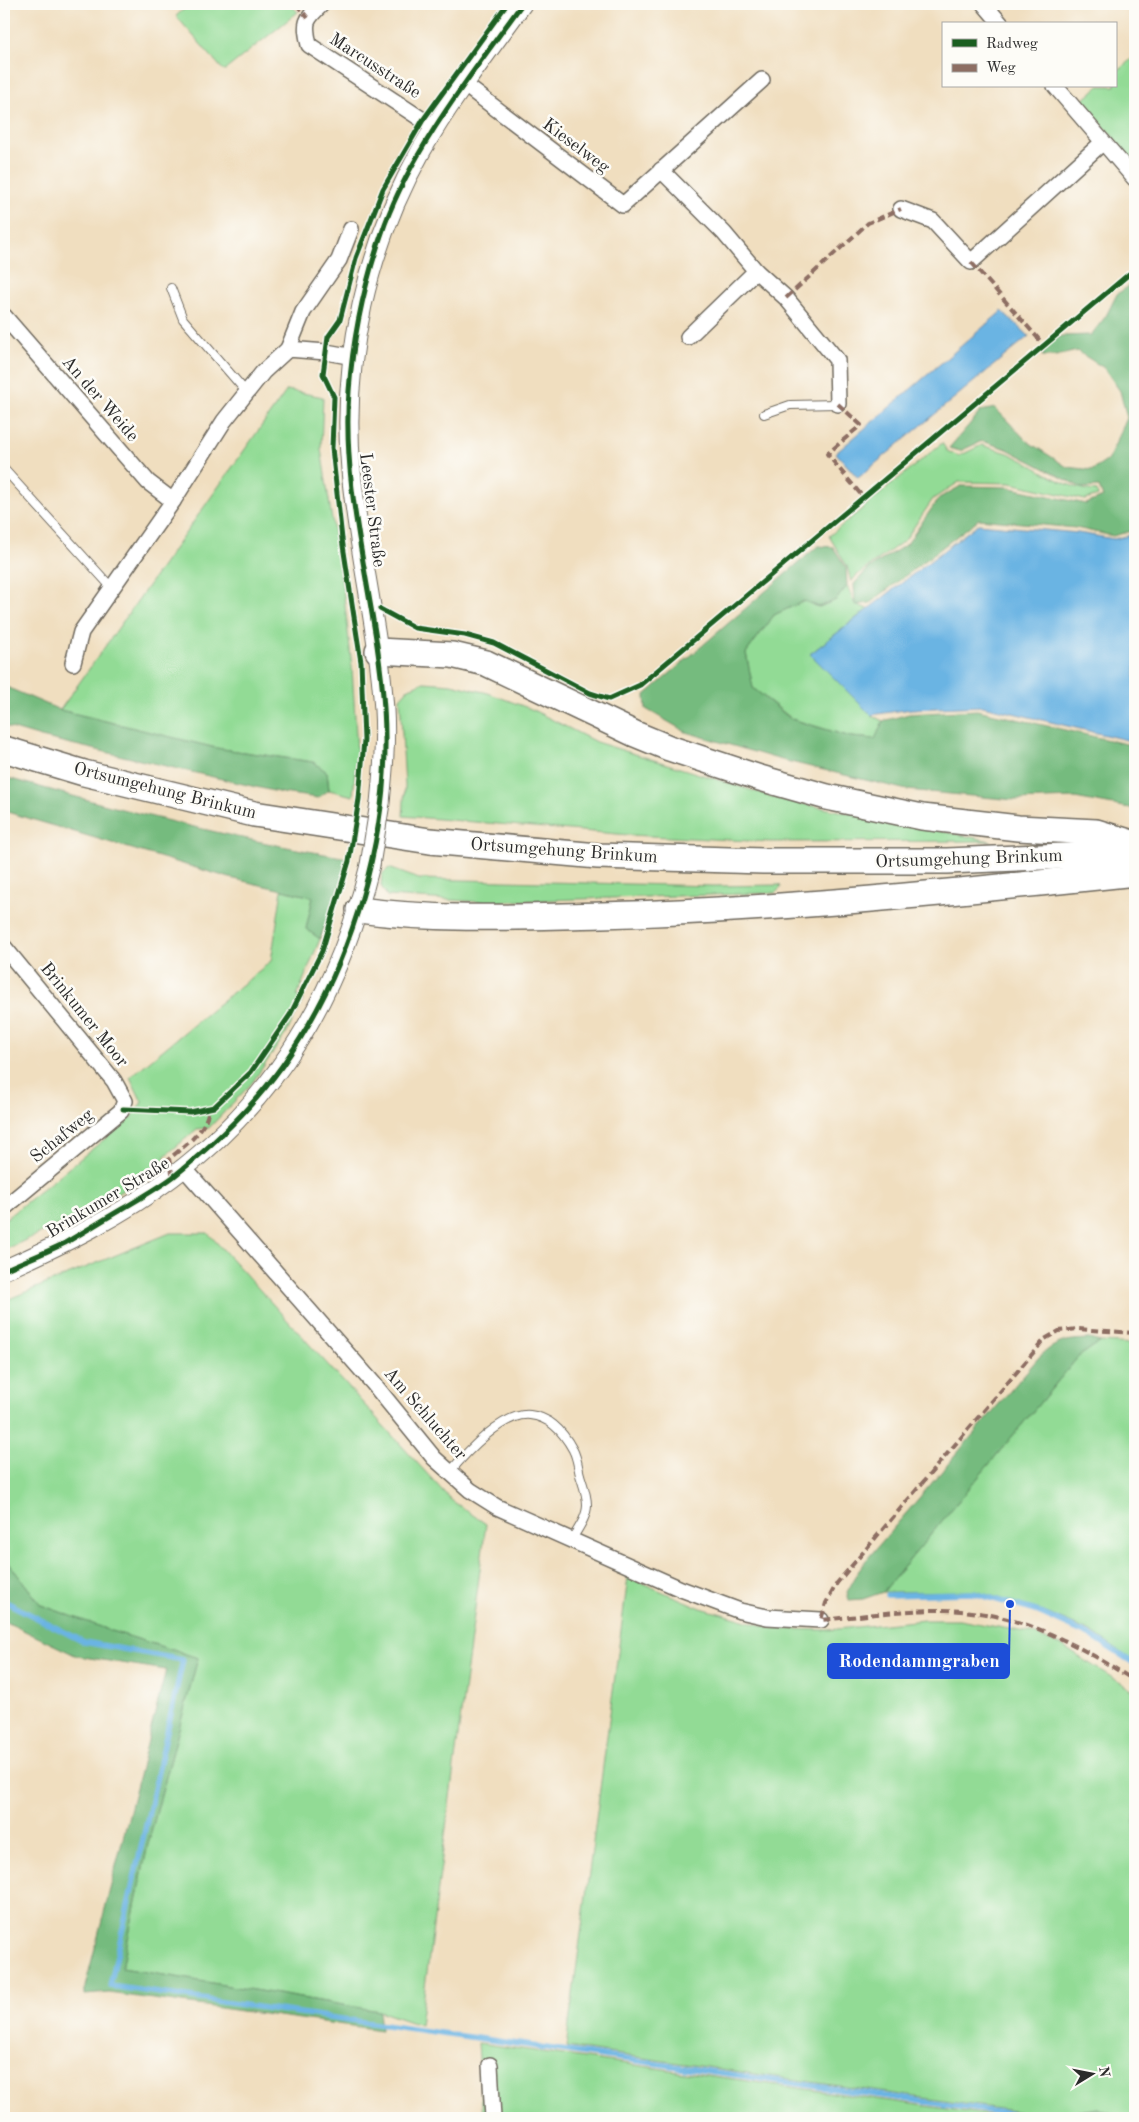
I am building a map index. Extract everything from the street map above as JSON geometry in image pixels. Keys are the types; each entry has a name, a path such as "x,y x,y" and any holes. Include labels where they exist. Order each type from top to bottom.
{"highway":[{"path":"378,651 452,655 486,663 668,748 760,778 827,797 922,817 1018,828 1096,832 1135,844"},
{"name":"Ortsumgehung Brinkum","path":"4,749 84,773 254,814 430,841 598,856 763,861 938,861 1135,853"},
{"path":"359,910 394,915 519,917 689,912 861,900 1135,873"}],"street":[{"name":"Marcusstraße","path":"322,4 309,16 305,25 309,45 435,128"},
{"name":"Leester Straße","path":"359,910 370,865 380,804 385,731 378,651 351,470 349,391 361,308 385,224 416,160 435,128 522,4"},
{"path":"984,4 999,22"},
{"name":"Kieselweg","path":"465,85 623,205 762,80"},
{"path":"1057,88 1135,179"},
{"path":"901,209 933,221 972,262 1103,142"},
{"path":"661,170 724,233 756,271 786,298 837,360 838,404"},
{"path":"73,663 81,632 173,501 224,421 248,394 263,372 288,349 304,312 339,260 351,229"},
{"path":"688,337 756,271"},
{"name":"An der Weide","path":"4,316 148,482 173,501"},
{"path":"288,349 326,352 354,357"},
{"name":"Brinkumer Straße","path":"4,1270 64,1243 147,1194 231,1127 282,1066 305,1031 327,989 359,910"},
{"name":"Brinkumer Moor","path":"4,947 114,1081 125,1101 121,1112"},
{"name":"Schafweg","path":"4,1208 121,1112"},
{"name":"Am Schluchter","path":"183,1167 373,1383 434,1458 470,1490 497,1507 681,1589 740,1611 767,1617 820,1620"},
{"path":"490,2065 492,2118"}],"lane":[{"path":"171,288 183,319 248,394"},
{"path":"764,414 790,405 838,404"},
{"path":"4,469 112,588"},
{"path":"449,1473 471,1448 503,1424 518,1416 530,1415 549,1421 559,1430 574,1451 586,1495 587,1506 585,1516 572,1539"}],"green space":[{"path":"190,4 290,4 298,12 224,71 176,16"},
{"path":"1135,56 1135,163 1082,101 1097,88 1116,88 1116,72"},
{"path":"1135,282 1135,530 1113,536 1076,528 979,519 870,603 855,605 854,584 869,568 907,544 939,498 961,486 1007,487 1086,504 1103,497 1099,487 1082,488 1007,449 982,441 960,451 949,448 981,411 995,408 1027,441 1067,467 1093,470 1108,460 1127,418 1120,391 1104,368 1077,351 1056,356 1042,356 1049,341 1061,336 1091,335 1106,316 1117,294"},
{"path":"287,390 323,397 321,449 344,596 352,667 357,751 353,796 329,790 327,772 313,762 216,748 60,710"},
{"path":"942,443 947,451 959,456 982,445 1008,453 1072,486 1097,491 1098,496 1085,500 1011,483 959,482 933,499 905,540 856,576 851,582 847,566 829,536"},
{"path":"818,546 833,547 846,567 847,586 836,600 819,607 804,601 774,615 746,653 753,688 791,719 851,737 875,739 883,721 909,714 977,710 1135,746 1135,809 1075,798 1015,800 907,790 778,759 686,732 646,709 645,695"},
{"path":"847,586 855,604 868,609 810,654 871,715 883,721 876,739 851,737 792,719 753,688 746,653 774,615 804,601 819,607 836,600"},
{"path":"424,682 451,684 488,693 531,709 596,742 783,800 991,841 771,842 629,835 403,816 405,786 400,698 409,688"},
{"path":"4,686 60,710 216,748 313,762 327,772 329,790 318,798 282,793 41,737 4,726"},
{"path":"4,777 175,822 261,842 348,858 343,879 320,939 306,929 313,897 230,878 4,811"},
{"path":"389,868 419,879 714,886 780,885 781,888 775,893 481,902 387,896 381,886 382,874"},
{"path":"282,890 313,897 306,929 320,939 297,996 303,1000 287,1032 252,1083 209,1128 197,1129 165,1156 163,1165 93,1209 4,1250 4,1220 132,1117 142,1102 130,1077 271,961"},
{"path":"170,1233 208,1233 451,1500 486,1524 420,2025 379,2011 122,1968 148,1844 198,1658 112,1631 41,1605 4,1557 4,1301"},
{"path":"1089,1339 1100,1342 1078,1357 883,1592 863,1599 849,1600 847,1592 862,1565 1039,1357 1062,1342"},
{"path":"1100,1342 1135,1344 1135,1662 1091,1632 1037,1609 975,1591 883,1592 1078,1357"},
{"path":"4,1557 41,1605 112,1631 198,1658 148,1844 122,1968 379,2011 381,2030 109,1993 85,1995 85,1987 166,1670 77,1656 4,1621"},
{"path":"628,1577 701,1608 776,1629 828,1630 924,1620 959,1620 1031,1633 1062,1646 1135,1692 1135,2118 1120,2118 1098,2108 1049,2116 566,2047"},
{"path":"478,2043 1011,2118 483,2118"},
{"path":"1098,2108 1120,2118 1048,2118 1049,2116"}],"water":[{"path":"1002,311 1029,336 858,478 836,453"},
{"path":"978,524 1078,533 1114,539 1135,534 1135,742 983,706 911,709 871,715 810,654"}],"waterway":[{"path":"887,1595 973,1593 1036,1611 1089,1635 1135,1664"},
{"path":"4,1601 84,1642 183,1660 110,1986 1039,2118"}],"marked path":[{"path":"296,4 308,18"},
{"path":"786,298 868,223 901,209"},
{"path":"971,262 1043,344"},
{"path":"838,404 861,425 827,454 863,497"},
{"path":"173,1177 169,1159 200,1131 209,1108"},
{"path":"1135,1333 1078,1329 1059,1331 1045,1339 837,1583 826,1603 821,1620 926,1610 985,1614 1008,1619 1052,1635 1094,1656 1135,1681"}],"cycle path":[{"path":"123,1109 190,1112 214,1107 251,1072 290,1015 322,951 349,861 359,799 364,740 361,662 342,539 332,448 334,397 323,374 328,337 340,320 356,258 383,189 423,120 507,4"},
{"path":"4,1270 65,1243 148,1194 173,1177 217,1139 258,1097 282,1066 307,1027 329,985 348,941 363,896 374,849 385,755 384,708 380,668 350,470 348,431 349,391 357,328 366,285 378,244 397,195 428,138 446,110 522,4"},
{"path":"380,609 415,628 465,635 494,643 590,693 609,699 640,685 1135,269"}],"place":[{"name":"Rodendammgraben","path":"1010,1604"}]}
